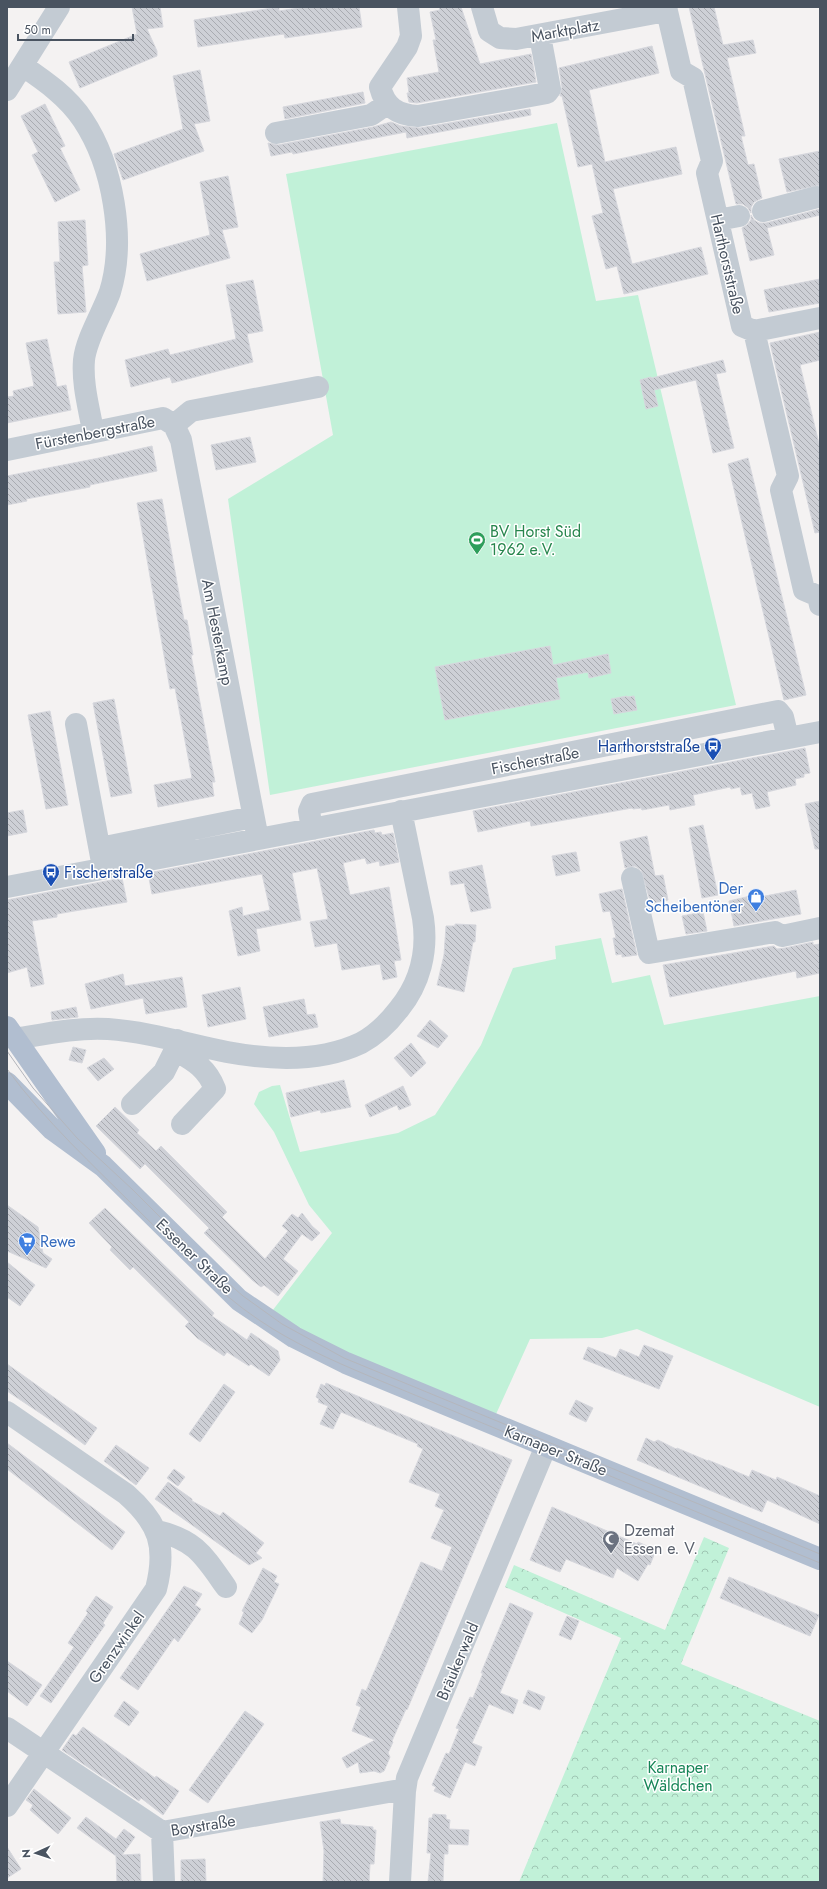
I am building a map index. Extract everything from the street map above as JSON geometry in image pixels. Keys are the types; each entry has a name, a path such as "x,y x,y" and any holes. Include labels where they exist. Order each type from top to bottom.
{"main road":[{"name":"Essener Straße","path":"11,1033 104,1166"},
{"name":"Essener Straße","path":"7,1083 52,1129 104,1166 239,1300 294,1337"},
{"name":"Karnaper Straße","path":"294,1337 346,1364 820,1559"}],"street":[{"path":"7,90 59,7"},
{"path":"408,7 411,36 408,47 380,86 382,96 387,104 396,112 409,116 418,116 547,93 550,89 540,36"},
{"name":"Marktplatz","path":"482,7 489,31 500,38 516,39 540,36 666,9"},
{"name":"Harthorststraße","path":"666,9 681,71 693,78 712,161 707,173 742,326 754,331 788,476 781,490 804,590 818,596 820,605"},
{"path":"23,66 55,88 83,119 102,156 114,204 117,258 110,291 84,357 83,376 93,431"},
{"path":"276,133 371,115 387,104"},
{"path":"763,211 817,197"},
{"path":"718,220 739,216"},
{"path":"754,331 820,318"},
{"name":"Fürstenbergstraße","path":"7,450 93,431 163,418 174,425 191,411 318,388"},
{"name":"Am Hesterkamp","path":"174,425 181,440 258,839"},
{"name":"Fischerstraße","path":"312,829 309,811 312,804 778,711 783,717 788,738"},
{"path":"76,724 101,858 253,817"},
{"name":"Fischerstraße","path":"7,887 101,858 258,839 820,732"},
{"path":"11,1033 107,1029 136,1032 176,1045 248,1055 278,1057 323,1055 362,1042 392,1019 411,992 419,972 424,951 425,933 401,812"},
{"path":"632,878 649,953 775,932 782,936 820,928"},
{"path":"132,1104 164,1072 176,1045"},
{"path":"176,1045 210,1077 215,1089 182,1124"},
{"name":"Grenzwinkel","path":"7,1412 126,1494 142,1508 157,1531 161,1554 160,1575 156,1589 7,1806"},
{"name":"Bräukerwald","path":"400,1882 407,1778 546,1446"},
{"path":"157,1531 174,1535 195,1547 226,1587"},
{"name":"Boystraße","path":"7,1728 162,1832 405,1790"},
{"path":"162,1832 164,1882"}],"green space":[{"path":"557,123 596,301 638,295 736,705 270,795 228,499 333,435 286,174"},
{"path":"601,938 612,983 650,975 664,1025 820,996 820,1407 637,1329 602,1338 530,1339 492,1423 266,1319 332,1233 309,1205 274,1132 254,1104 259,1092 272,1086 280,1085 300,1152 398,1133 435,1115 481,1045 513,968 556,959 555,946"},
{"name":"Karnaper Wäldchen","path":"704,1537 729,1548 681,1664 820,1721 820,1882 519,1882 621,1638 505,1587 514,1565 665,1630"}],"building":[{"path":"132,7 160,7 163,27 147,29 157,51 157,56 80,88 69,62 137,34"},
{"path":"279,7 279,11 305,7 359,7 362,27 285,38 284,34 198,47 194,20"},
{"path":"439,7 461,7 480,64 531,54 536,82 417,103 409,102 407,93 409,93 407,78 439,72 433,40 436,40 430,12 440,10"},
{"path":"689,7 714,7 723,45 753,40 756,53 727,58 745,136 741,136 748,165 754,164 762,198 754,202 751,207 751,213 743,204 736,204"},
{"path":"652,46 659,73 589,90 605,162 676,147 682,174 613,189 632,264 701,247 708,274 624,294 617,266 606,269 592,216 603,213 592,164 578,167 562,96 560,96 562,87 559,68"},
{"path":"200,70 210,121 194,124 204,151 123,180 114,154 183,129 173,76"},
{"path":"363,92 365,103 285,119 283,107"},
{"path":"45,104 65,146 60,148 80,190 55,202 32,155 38,152 21,116"},
{"path":"530,109 531,115 407,138 406,132 293,154 292,152 271,156 268,143 278,145 373,127 391,122 401,126 420,128"},
{"path":"820,151 820,185 787,192 779,159"},
{"path":"228,176 238,227 222,230 230,258 147,281 140,254 210,235 200,182"},
{"path":"820,209 820,215 767,228 774,255 750,261 742,228 751,220 751,215 754,220 759,223 766,223"},
{"path":"85,220 88,265 82,266 86,312 58,314 54,262 60,262 58,222"},
{"path":"820,279 820,303 769,312 764,290"},
{"path":"253,280 263,331 247,334 253,362 172,383 170,377 131,387 125,360 168,349 170,355 236,339 226,285"},
{"path":"820,332 820,360 800,365 820,448 820,532 815,533 770,343"},
{"path":"47,339 57,387 66,385 71,410 7,423 7,397 14,396 13,391 34,386 26,343"},
{"path":"723,360 726,372 716,374 734,448 713,453 696,380 654,390 658,406 646,409 640,380"},
{"path":"250,437 256,462 216,470 211,445"},
{"path":"152,446 157,471 90,485 90,487 26,499 27,501 7,505 7,476"},
{"path":"748,458 806,695 784,700 728,464"},
{"path":"162,499 184,620 187,620 193,655 191,655 215,782 212,782 214,796 158,807 154,785 192,778 175,688 170,689 137,503"},
{"path":"550,646 553,665 608,654 611,673 589,678 588,672 556,678 560,699 445,720 435,667"},
{"path":"634,696 637,710 614,714 611,699"},
{"path":"114,699 132,793 111,797 93,703"},
{"path":"50,711 68,805 46,809 28,715"},
{"path":"805,748 810,773 804,774 804,777 795,779 796,785 767,792 770,806 756,809 752,793 742,795 740,787 731,789 730,787 693,795 695,805 670,810 669,805 642,810 641,808 632,808 531,826 530,821 478,832 473,811"},
{"path":"820,801 820,849 815,849 805,804"},
{"path":"23,810 27,832 7,836 7,813"},
{"path":"703,825 718,895 702,898 689,828"},
{"path":"374,830 375,833 381,832 382,835 393,833 399,862 380,866 379,861 367,864 365,858 343,863 350,895 389,887 401,960 394,961 397,977 383,980 380,964 342,970 337,943 315,947 310,922 328,919 317,868 292,873 301,920 256,929 260,951 238,956 229,911 242,907 243,916 270,910 262,874 152,894 148,873"},
{"path":"647,836 655,876 663,875 668,900 651,904 641,870 635,866 625,868 620,842"},
{"path":"576,852 580,871 556,876 552,856"},
{"path":"482,865 491,908 471,912 464,883 451,885 449,872"},
{"path":"122,878 127,902 57,914 57,917 32,921 44,984 31,987 27,967 7,973 7,900"},
{"path":"622,889 637,955 622,957 622,954 616,955 613,938 616,938 610,911 603,912 599,894"},
{"path":"796,890 801,914 734,926 729,901 759,894 760,897"},
{"path":"703,912 707,931 686,934 682,916"},
{"path":"455,924 476,925 475,942 473,942 464,992 437,985 444,955 446,926 455,926"},
{"path":"813,942 813,945 820,944 820,973 797,978 796,971 670,997 663,965 774,946 777,949"},
{"path":"123,974 125,986 182,977 187,1007 146,1014 143,998 91,1009 85,984"},
{"path":"240,987 246,1019 208,1027 202,995"},
{"path":"304,999 307,1015 315,1014 318,1027 269,1037 263,1007"},
{"path":"76,1007 78,1017 52,1020 51,1012"},
{"path":"430,1020 448,1036 438,1048 417,1036"},
{"path":"411,1043 426,1063 411,1077 394,1058"},
{"path":"73,1047 86,1050 82,1063 69,1060"},
{"path":"104,1058 114,1069 98,1081 87,1068"},
{"path":"344,1080 351,1107 321,1113 320,1110 291,1117 286,1093"},
{"path":"403,1086 411,1105 399,1110 397,1105 370,1117 365,1105"},
{"path":"115,1107 139,1130 137,1133 156,1151 161,1146 227,1212 222,1217 265,1259 288,1231 282,1226 292,1214 298,1218 302,1213 312,1226 320,1233 312,1241 302,1234 283,1259 298,1271 278,1296 264,1285 261,1287 252,1280 204,1233 209,1228 145,1164 140,1169 96,1126"},
{"path":"7,1205 38,1227 43,1253 52,1259 46,1268 7,1251"},
{"path":"105,1208 214,1313 212,1316 247,1340 251,1333 278,1351 280,1360 269,1376 251,1364 249,1366 227,1352 224,1356 197,1338 185,1326 189,1322 133,1267 130,1270 110,1250 112,1247 89,1223"},
{"path":"7,1262 35,1285 20,1306 7,1297"},
{"path":"644,1345 673,1356 659,1389 583,1359 588,1347 616,1358 620,1349 639,1357"},
{"path":"7,1364 97,1428 85,1445 7,1391"},
{"path":"326,1383 512,1460 407,1710 406,1709 392,1741 393,1742 388,1753 390,1757 384,1771 380,1773 374,1771 360,1773 358,1762 347,1768 342,1758 375,1740 352,1731 361,1707 356,1705 362,1689 366,1691 421,1562 442,1571 452,1547 431,1538 444,1510 435,1506 440,1494 409,1482 423,1449 417,1446 418,1444 341,1412 333,1429 320,1424 328,1406 318,1402 319,1399 316,1397 321,1384 325,1386"},
{"path":"224,1384 235,1392 200,1442 189,1434"},
{"path":"576,1400 593,1408 586,1422 569,1414"},
{"path":"646,1438 654,1442 658,1440 676,1449 677,1448 749,1477 752,1470 776,1480 777,1477 820,1496 820,1524 767,1500 762,1512 637,1460"},
{"path":"7,1443 125,1532 112,1550 7,1469"},
{"path":"116,1445 149,1468 136,1485 104,1461"},
{"path":"174,1469 185,1477 178,1486 167,1478"},
{"path":"168,1482 192,1499 192,1501 220,1516 223,1512 264,1543 256,1553 262,1558 249,1565 155,1499"},
{"name":"Dzemat Essen e. V.","path":"552,1507 637,1544 638,1542 656,1550 650,1565 648,1564 638,1581 617,1568 613,1578 566,1559 560,1572 530,1560"},
{"path":"263,1568 277,1576 274,1582 279,1584 262,1620 252,1633 239,1624 244,1612 242,1611"},
{"path":"729,1577 819,1615 810,1636 720,1598"},
{"path":"184,1586 202,1594 195,1605 201,1609 178,1642 174,1638 138,1690 120,1678"},
{"path":"96,1596 113,1607 103,1623 105,1625 51,1703 40,1696 74,1647 68,1643 88,1613 86,1611"},
{"path":"510,1603 533,1613 500,1693 518,1700 513,1714 489,1704 472,1743 482,1747 475,1766 465,1762 450,1798 434,1791 436,1787 432,1785 446,1753 449,1754 459,1729 456,1728 470,1697 473,1698 483,1673 481,1673"},
{"path":"567,1616 579,1621 571,1640 559,1635"},
{"path":"7,1661 42,1685 27,1706 7,1691"},
{"path":"528,1690 545,1697 540,1710 523,1703"},
{"path":"124,1701 139,1712 129,1726 114,1716"},
{"path":"245,1711 264,1724 208,1803 189,1790"},
{"path":"83,1727 155,1778 156,1776 179,1791 163,1815 141,1798 139,1801 62,1750 73,1734 76,1736"},
{"path":"34,1789 71,1818 58,1834 30,1810 33,1805 26,1800"},
{"path":"433,1814 446,1815 446,1819 450,1820 449,1829 469,1830 468,1845 448,1844 448,1854 444,1854 443,1882 428,1882 431,1853 427,1853 429,1818 432,1818"},
{"path":"86,1817 116,1839 124,1829 135,1837 122,1855 140,1854 141,1882 117,1882 116,1856 77,1828"},
{"path":"340,1819 341,1824 373,1827 373,1830 376,1830 374,1864 370,1864 369,1882 323,1882 324,1851 320,1822"},
{"path":"7,1847 21,1869 7,1878"},
{"path":"205,1859 206,1882 181,1882 181,1860"}],"tram line":[{"path":"7,1051 33,1088 77,1138 133,1190 212,1269 243,1296 282,1324 344,1358 820,1554"},
{"path":"7,1069 53,1125 196,1268 242,1308 285,1336 312,1351 355,1370 820,1563"}],"place":[{"name":"BV Horst Süd 1962 e.V.","path":"477,555"},
{"name":"Harthorststraße","path":"713,761"},
{"name":"Fischerstraße","path":"51,887"},
{"name":"Der Scheibentöner","path":"756,912"},
{"name":"Rewe","path":"27,1256"},
{"name":"Dzemat Essen e. V.","path":"611,1554"}]}
